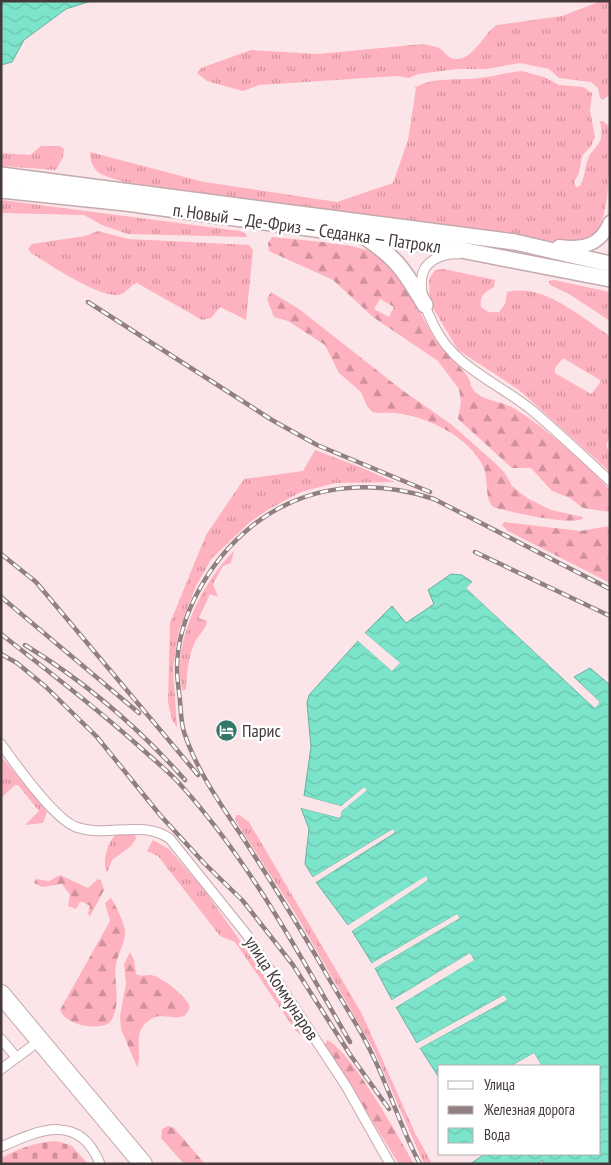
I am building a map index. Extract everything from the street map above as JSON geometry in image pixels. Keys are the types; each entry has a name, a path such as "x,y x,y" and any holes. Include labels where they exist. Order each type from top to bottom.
{"highway":[{"path":"1,994 143,1164"},
{"path":"1,1010 127,1164"}],"main road":[{"name":"п. Новый — Де-Фриз — Седанка — Патрокл","path":"1,174 533,246 610,264"},
{"name":"п. Новый — Де-Фриз — Седанка — Патрокл","path":"1,190 126,203 362,235 529,262 610,280"},
{"path":"533,246 544,244 574,248 588,246 602,236 610,222"},
{"path":"362,235 387,252 402,268 424,305"}],"street":[{"path":"529,262 517,264 454,254 440,256 431,261 422,276 421,286 424,305 453,353 534,412 610,481"},
{"name":"улица Коммунаров","path":"1,744 39,792 72,825 87,828 153,830 170,839 247,935 346,1086 390,1164"},
{"path":"1,1039 16,1057"},
{"path":"1,1069 31,1047"},
{"path":"1,1147 34,1134 62,1129 78,1134 95,1152 100,1164"}],"green space":[{"path":"601,1 610,1 610,94 603,100 600,98 598,88 591,82 559,78 549,69 520,63 487,69 458,69 418,74 409,78 397,76 259,85 243,91 207,81 197,73 201,68 251,50 318,54 423,44 439,48 451,58 458,59 471,53 497,25 562,16"},
{"path":"522,71 544,77 559,85 583,87 592,93 590,111 595,137 591,146 582,156 579,173 574,182 576,187 580,186 589,156 600,141 600,121 603,121 610,127 606,203 598,230 590,240 573,244 124,182 100,173 93,166 91,160 90,152 204,182 337,202 393,183 408,140 416,89 414,88 438,80 471,79"},
{"path":"41,146 60,146 64,149 63,157 56,170 1,166 1,153 30,155"},
{"path":"1,200 240,231 246,234 247,237 128,234 102,225 84,215 1,213"},
{"path":"98,231 128,239 249,245 253,250 246,320 220,307 211,318 202,320 137,283 118,295 98,291 61,272 31,253 28,249 32,244 85,236"},
{"path":"272,237 338,244 373,252 384,259 402,279 436,340 466,374 474,391 479,395 515,409 539,425 578,458 610,490 610,512 583,508 570,498 552,491 531,468 512,468 458,419 461,401 459,389 438,361 373,317 333,280 269,251 268,243","holes":["380,299 394,307 389,317 374,309"]},
{"path":"444,269 495,280 494,287 485,293 481,300 481,307 487,311 499,312 505,304 507,292 535,293 549,297 562,304 610,336 610,435 606,446 610,453 610,472 519,390 458,350 430,303 429,279 435,270","holes":["563,358 600,380 600,383 591,394 555,373 555,368"]},
{"path":"554,280 610,292 610,321 569,294 550,285 549,281"},
{"path":"271,292 299,309 402,390 452,425 494,462 505,473 512,486 527,498 551,510 583,517 582,519 552,519 493,507 488,498 483,466 468,446 446,430 420,418 395,413 372,412 361,392 339,373 325,345 288,321 274,317 267,299"},
{"path":"315,450 394,482 335,483 301,492 250,522 212,558 196,586 179,630 173,668 177,727 172,720 168,702 170,623 206,535 244,479 303,471"},
{"path":"504,522 580,531 610,526 610,583 508,531 502,525"},
{"path":"234,551 231,563 223,566 213,584 218,597 210,594 199,618 207,621 204,630 196,639 191,653 186,689 183,691 180,674 185,635 192,616 211,579"},
{"path":"1,756 47,812 43,823 25,825 39,811 18,785 15,785 1,798"},
{"path":"236,815 249,822 362,1014 415,1133 432,1164 424,1164 374,1050 295,913 235,820"},
{"path":"117,834 135,834 136,839 131,846 112,860 107,873 105,864 106,852 113,837"},
{"path":"153,840 169,849 205,891 277,993 302,1036 295,1030 235,942 220,936 158,856 147,851"},
{"path":"60,875 88,888 98,879 101,880 104,890 90,916 88,914 90,906 83,902 80,902 76,909 68,906 70,895 62,884 42,887 34,883 36,879 49,881"},
{"path":"111,898 125,930 115,971 116,1007 111,1021 106,1025 81,1025 66,1018 60,1010 110,921 105,903"},
{"path":"130,952 134,960 136,974 142,976 151,975 161,979 179,993 190,1007 184,1016 158,1017 146,1023 139,1035 139,1062 137,1067 121,1029 120,1016 126,984 124,964"},
{"path":"327,1040 337,1047 361,1077 414,1164 399,1164 325,1045"},
{"path":"168,1126 174,1128 205,1164 184,1164 161,1138 162,1129"},
{"path":"57,1141 72,1146 88,1164 1,1164 1,1158 22,1148"}],"water":[{"path":"1,1 91,1 66,9 24,40 12,62 1,65"},
{"path":"451,574 462,575 472,582 466,588 594,708 600,702 574,677 590,668 610,685 610,1164 544,1164 542,1160 537,1164 470,1164 484,1155 601,1155 601,1065 541,1065 534,1053 513,1065 438,1065 438,1076 420,1048 506,1001 504,995 417,1043 396,1007 474,959 470,953 392,1000 375,968 460,918 457,914 372,963 352,931 428,880 426,877 348,925 316,882 395,833 393,829 313,877 305,864 309,829 301,808 340,818 342,811 366,790 364,787 341,806 304,796 311,747 307,703 309,695 358,641 393,671 399,663 365,633 392,606 406,623 434,604 428,590"}],"pier":[{"path":"472,582 474,583 469,588 594,705 597,702 572,679 572,676 600,702 595,708 466,588"},
{"path":"365,633 400,663 392,671 358,641 360,639 392,668 396,664 364,635"},
{"path":"364,787 367,790 342,811 340,818 301,808 302,805 338,815 341,809 303,798 304,796 341,806"},
{"path":"393,829 395,832 316,882 315,880 356,854 314,879 313,877"},
{"path":"426,876 428,880 352,931 351,929 412,888 349,927 348,925"},
{"path":"457,914 460,918 375,968 374,966 457,917 374,965 372,963"},
{"path":"470,953 474,960 396,1007 394,1005 470,959 469,957 393,1002 392,1000"},
{"path":"504,995 507,1000 420,1048 418,1046 503,1000 418,1045 417,1043"},
{"path":"534,1053 541,1065 539,1065 534,1056 518,1065 513,1065"}],"railway":[{"path":"88,302 272,420 317,445 430,492"},
{"path":"420,1164 406,1136 377,1064 359,1030 285,905 211,788 189,747 182,725 177,673 183,629 199,590 210,572 237,539 272,512 294,501 316,493 339,489 386,488 434,499 610,589"},
{"path":"475,552 610,616"},
{"path":"1,554 36,582 198,775"},
{"path":"1,597 139,713"},
{"path":"1,634 73,690 175,779 228,843 250,875 350,1042"},
{"path":"25,645 68,674 110,706 149,742 185,780"},
{"path":"1,654 17,663 46,687 97,737 160,815 205,864 243,901 293,965 351,1056 389,1109"}],"place":[{"name":"Парис","path":"226,730"}]}
